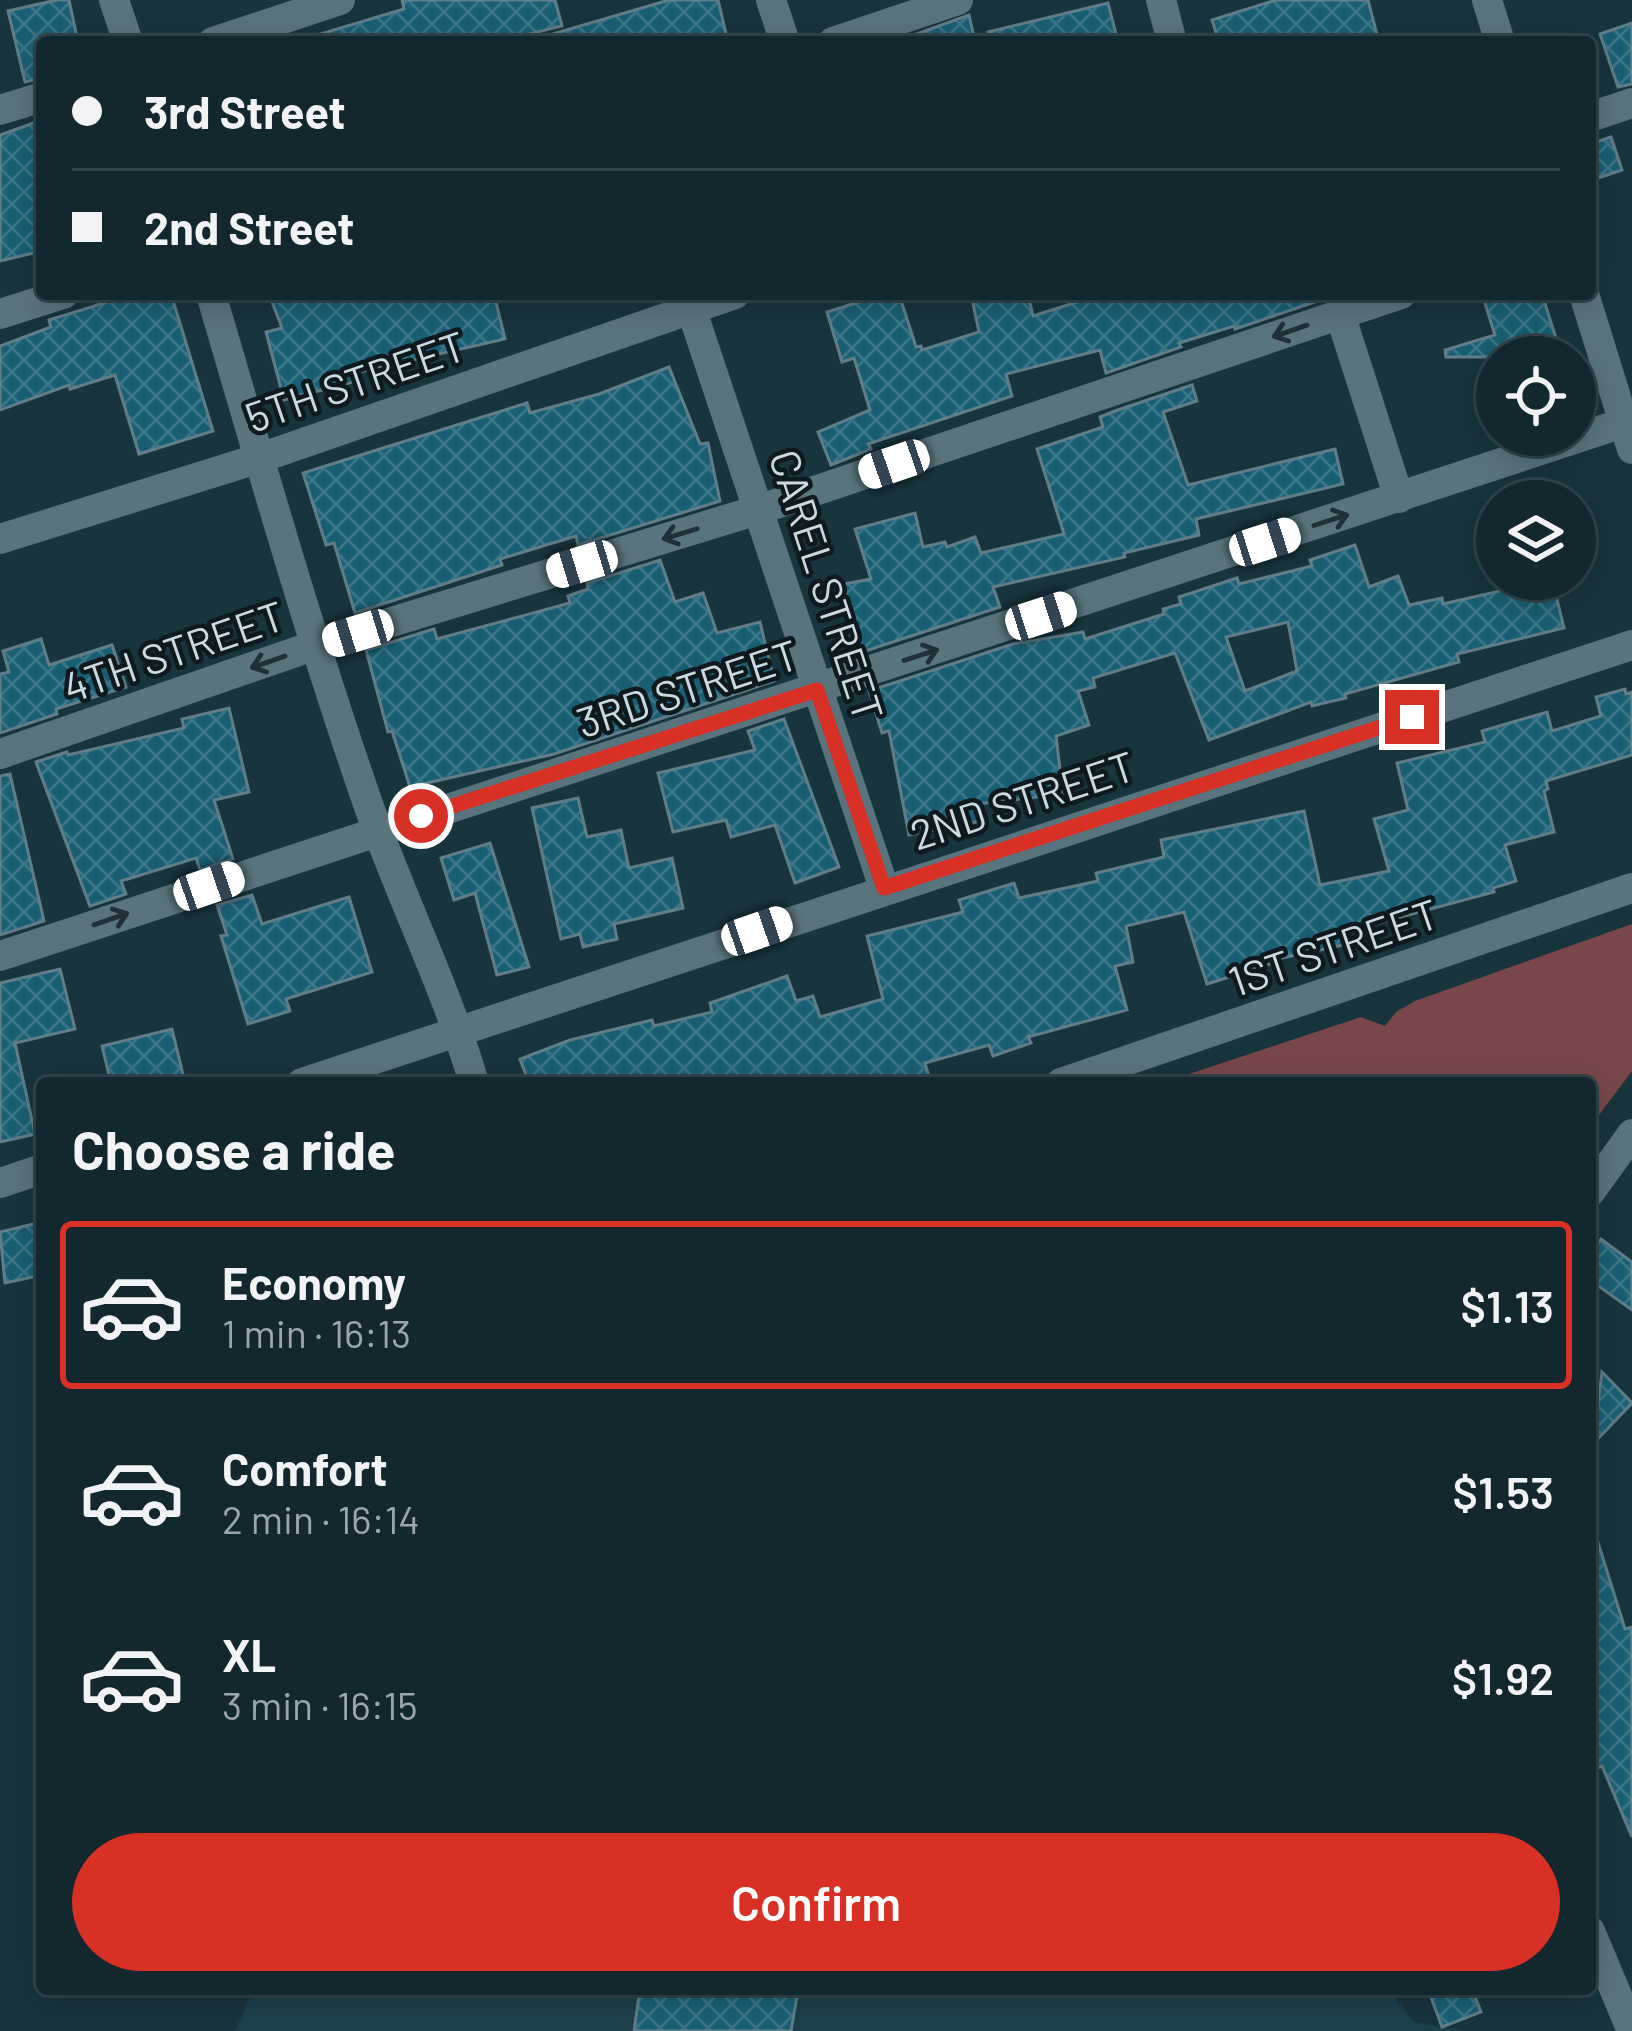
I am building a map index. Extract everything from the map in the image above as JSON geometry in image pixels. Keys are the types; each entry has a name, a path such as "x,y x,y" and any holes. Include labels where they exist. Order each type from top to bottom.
{"street":[{"path":"114,0 126,36"},
{"path":"232,36 340,0"},
{"path":"771,0 782,36"},
{"path":"851,36 958,0"},
{"path":"1161,0 1170,36"},
{"path":"1487,0 1498,36"},
{"path":"0,110 36,99"},
{"path":"1596,115 1632,103"},
{"path":"0,314 44,300"},
{"path":"213,300 313,646 377,830 459,1031 472,1077"},
{"name":"5TH STREET","path":"0,539 260,458 717,300"},
{"name":"4TH STREET","path":"0,754 313,646 761,509 1382,300"},
{"path":"1586,300 1628,436"},
{"name":"CAREL STREET","path":"692,308 884,888"},
{"path":"1340,314 1399,498"},
{"name":"3RD STREET","path":"0,956 1399,498 1628,436"},
{"name":"2ND STREET","path":"320,1077 1632,645"},
{"name":"1ST STREET","path":"1079,1077 1632,888"},
{"path":"1596,1184 1632,1134"},
{"path":"0,1183 36,1171"},
{"path":"1596,1945 1632,2031"}],"shaded area":[{"path":"1632,924 1632,1071 1596,1119 1596,1077 1180,1077 1361,1017 1385,1026 1396,1012 1415,1001"},
{"path":"251,1995 1394,1995 1414,2022 1466,2031 235,2031"}],"building":[{"path":"69,0 77,36 36,36 36,79 25,82 8,11"},
{"path":"402,0 555,0 562,26 521,36 317,36 404,9"},
{"path":"669,0 718,0 727,36 549,36"},
{"path":"1276,0 1368,0 1377,36 1217,36 1212,20"},
{"path":"1108,3 1116,36 988,36 988,32"},
{"path":"969,15 974,36 911,36"},
{"path":"1632,23 1632,84 1618,87 1600,34"},
{"path":"36,122 36,252 0,261 0,135"},
{"path":"1611,137 1622,170 1598,178 1596,142"},
{"path":"114,300 173,300 213,431 139,454 115,375 70,389 69,385 0,410 0,346 51,327 49,320"},
{"path":"271,300 495,300 505,339 351,374 353,382 284,400 266,332 282,328"},
{"path":"865,300 901,300 916,347 922,350 979,332 972,300 1029,300 1033,316 1083,300 1321,300 1179,343 1181,347 1106,373 1100,350 1006,374 1012,396 868,444 871,449 831,465 818,432 870,410 854,358 842,362 827,312"},
{"path":"1484,300 1544,300 1555,336 1492,336"},
{"path":"1476,341 1476,357 1446,357 1445,350"},
{"path":"669,367 700,444 708,443 720,501 578,545 576,536 500,559 502,565 355,613 334,543 326,545 303,473 527,403 530,413 599,394"},
{"path":"1192,385 1197,401 1163,412 1188,485 1335,449 1343,484 1196,519 1199,535 1124,553 1125,557 993,587 1000,607 856,654 839,585 871,579 855,529 915,513 923,547 945,542 947,547 975,537 981,553 1064,534 1037,449 1103,427 1100,417"},
{"path":"1355,545 1369,587 1398,576 1409,605 1476,596 1557,600 1564,628 1457,654 1459,662 1345,694 1346,698 1312,706 1311,702 1209,740 1175,653 1093,678 1095,687 1078,691 1089,725 1056,736 1063,794 978,804 981,821 909,835 889,731 882,733 869,691 1013,644 1083,632 1085,639 1164,614 1163,609 1181,604 1179,597 1237,578 1239,584 1312,566 1310,560","holes":["1288,622 1297,671 1245,691 1226,637"]},
{"path":"660,560 675,602 703,593 717,633 760,622 774,681 554,754 410,787 392,731 388,732 366,650 434,629 437,639 570,603 568,596 588,589 587,583"},
{"path":"41,639 49,665 112,645 126,687 0,733 0,674 9,672 3,651"},
{"path":"1625,689 1626,694 1632,692 1632,755 1546,781 1554,832 1505,845 1516,881 1493,888 1494,892 1341,933 1343,945 1272,960 1207,984 1184,912 1126,926 1133,962 1115,966 1127,1010 1028,1037 1031,1043 993,1056 989,1045 925,1063 929,1077 527,1077 520,1059 570,1040 652,1020 654,1026 712,1012 710,1003 787,976 796,1001 813,996 820,1017 883,999 867,936 963,912 959,900 1014,883 1019,898 1098,881 1096,873 1164,857 1161,840 1304,811 1320,885 1389,871 1374,819 1408,810 1397,763 1485,742 1482,731 1547,712 1552,731 1601,716 1596,697"},
{"path":"229,708 249,792 214,800 233,859 200,870 196,858 121,881 126,894 90,906 36,762 184,728 182,719"},
{"path":"784,719 839,867 795,883 775,825 731,837 726,820 673,832 658,773 755,750 748,731"},
{"path":"10,774 44,921 0,935 0,776"},
{"path":"578,798 587,837 621,830 629,868 672,858 683,908 614,924 617,939 583,947 580,934 561,939 532,808"},
{"path":"490,843 529,967 497,975 475,893 454,900 441,858"},
{"path":"252,895 262,924 349,897 372,972 286,999 290,1011 248,1024 221,936 227,935 217,905"},
{"path":"60,969 75,1029 15,1043 35,1134 0,1142 0,983"},
{"path":"172,1029 184,1077 110,1077 102,1046"},
{"path":"36,1223 36,1276 5,1283 0,1232"},
{"path":"1601,1239 1632,1262 1632,1310 1596,1284 1596,1246"},
{"path":"1602,1372 1632,1403 1596,1441"},
{"path":"1596,1536 1625,1629 1632,1627 1632,1837 1602,1766 1596,1768"},
{"path":"639,1995 797,1996 791,2031 634,2031"},
{"path":"1430,1995 1474,1995 1481,2012 1442,2027"}],"route":[{"path":"421,816 817,690 884,888 1412,717"}]}
